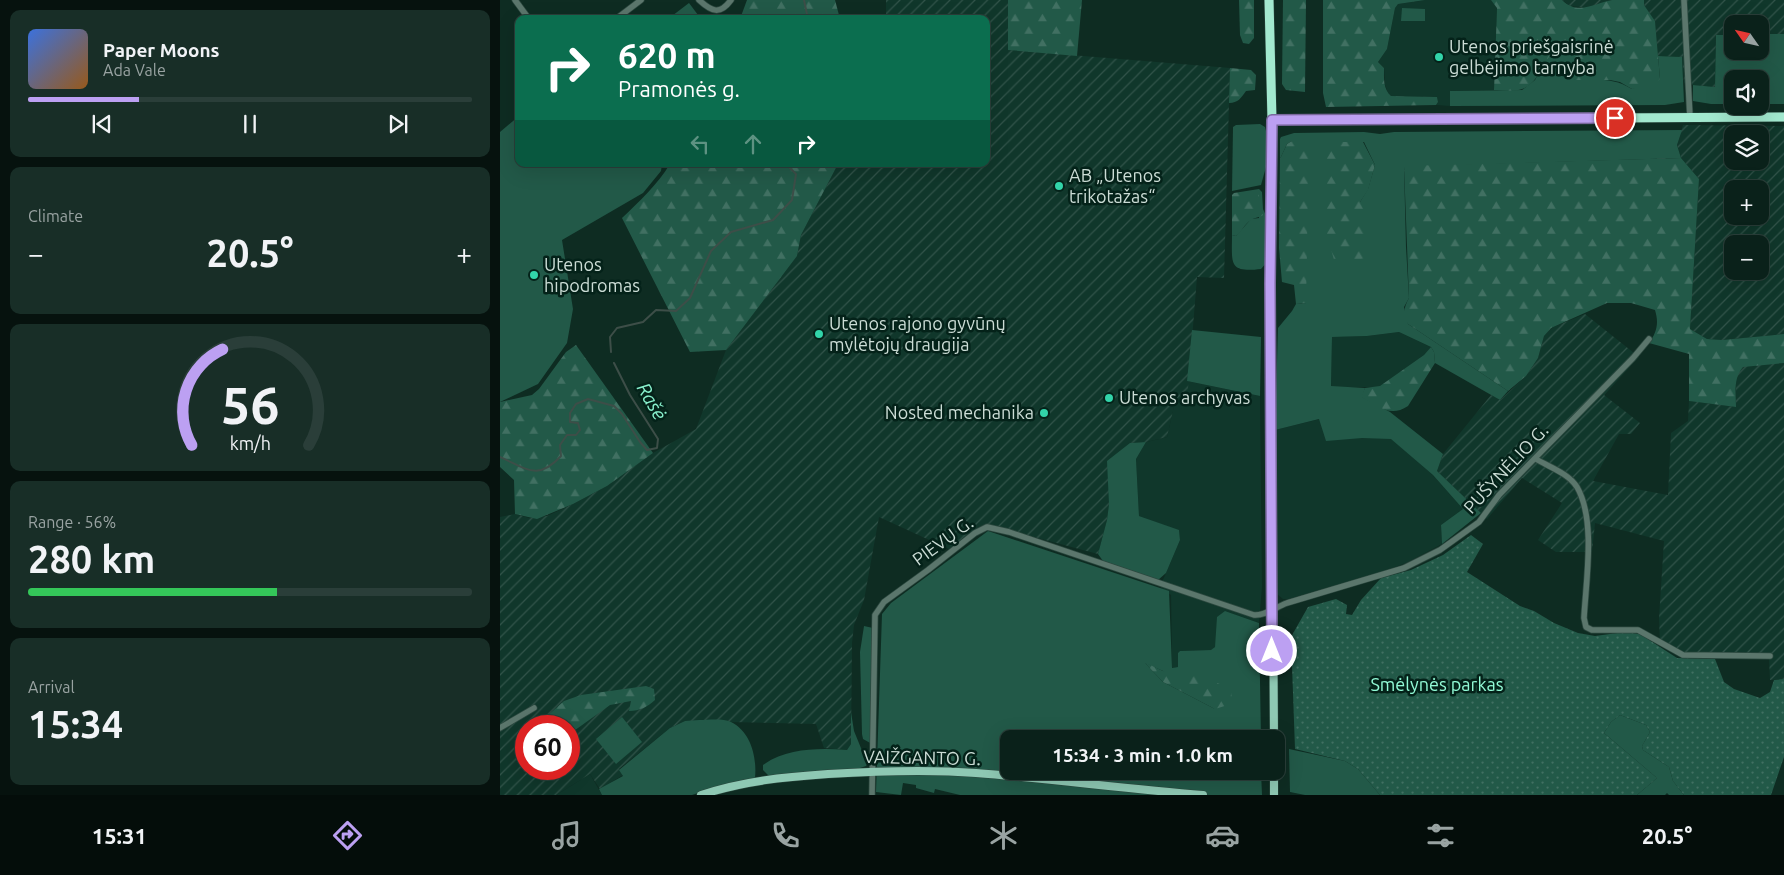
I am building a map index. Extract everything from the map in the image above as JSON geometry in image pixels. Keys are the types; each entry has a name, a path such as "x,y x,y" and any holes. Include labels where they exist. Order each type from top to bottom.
{"highway":[{"path":"1269,0 1272,120 1784,117"}],"main road":[{"path":"1272,120 1270,284 1274,730"},
{"name":"VAIŽGANTO G.","path":"701,795 734,785 777,777 925,770 975,772 1203,795"},
{"path":"1274,780 1274,795"}],"street":[{"path":"515,0 525,15"},
{"path":"621,15 641,0"},
{"path":"699,0 706,6 718,11 725,8 731,0"},
{"path":"1684,0 1690,118"},
{"name":"PUŠYNĖLIO G.","path":"1272,608 1339,586 1404,568 1440,550 1480,522 1499,495 1536,459 1649,339"},
{"path":"1536,459 1566,476 1577,487 1585,509 1589,527 1584,618 1586,627 1592,630 1638,630 1683,655 1770,656"},
{"name":"PIEVŲ G.","path":"874,772 875,615 884,602 975,533 987,527 1009,532 1254,615 1262,616 1272,608"},
{"path":"500,728 534,708"},
{"path":"872,795 874,772"}],"shaded area":[{"path":"886,0 1008,0 1009,50 1230,68 1224,278 1197,277 1187,401 1175,402 1167,437 1146,442 1130,443 1109,504 1098,554 989,525 979,527 949,549 879,517 864,600 854,625 852,643 851,744 847,750 824,748 816,724 685,721 670,728 619,769 623,775 600,789 590,774 556,795 500,795 500,517 515,514 529,518 547,516 607,486 653,453 696,429 726,350 797,256 801,235 836,167 990,167 990,15 886,15"},
{"path":"1425,0 1491,0 1494,2 1497,8 1494,90 1451,91 1450,106 1436,105 1438,102 1437,97 1391,96 1388,93 1385,85 1384,68 1378,62 1387,49 1395,8 1398,4"},
{"path":"1562,0 1612,0 1590,8 1570,6"},
{"path":"1644,0 1784,0 1784,34 1769,34 1769,15 1724,15 1724,35 1716,35 1715,87 1693,85 1684,83 1682,57 1658,56 1655,21 1644,5"},
{"path":"1683,125 1724,125 1724,170 1769,170 1769,126 1784,126 1784,334 1722,340 1707,339 1690,329 1699,179 1681,158 1677,145"},
{"path":"1585,314 1639,357 1604,395 1640,423 1631,434 1619,434 1593,481 1668,495 1671,433 1688,421 1689,401 1736,407 1736,377 1743,366 1784,363 1784,679 1770,680 1769,659 1680,656 1660,645 1659,618 1664,541 1595,523 1592,552 1556,552 1538,540 1562,503 1522,478 1487,519 1437,471 1443,454 1491,395 1500,400 1526,376 1538,358 1544,336 1551,328"},
{"path":"1399,332 1431,347 1424,355 1380,387 1331,387 1332,337 1367,336"},
{"path":"1187,381 1260,396 1262,587 1259,623 1225,611 1215,647 1212,650 1180,651 1178,653 1178,667 1172,668 1171,595 1160,587 1180,540 1179,531 1139,516 1136,459 1146,442 1167,437 1175,401 1187,401"},
{"path":"1320,419 1363,438 1391,438 1433,475 1463,509 1441,525 1442,544 1408,562 1391,569 1289,599 1283,599 1277,594 1275,430"},
{"path":"590,774 602,795 556,795"}],"green space":[{"path":"747,0 835,0 839,15 741,15"},
{"path":"1008,0 1082,0 1077,56 1008,50"},
{"path":"1239,0 1254,0 1254,38 1249,44 1243,43 1240,35"},
{"path":"1283,0 1306,0 1305,92 1286,90 1282,84"},
{"path":"1323,0 1425,0 1398,4 1395,8 1387,49 1378,62 1384,68 1385,87 1391,96 1437,97 1438,102 1436,105 1326,107 1323,93"},
{"path":"1491,0 1562,0 1568,5 1580,8 1612,0 1644,0 1644,5 1655,21 1660,79 1652,87 1632,89 1620,82 1610,80 1575,80 1568,72 1573,47 1570,45 1561,47 1554,52 1529,85 1516,90 1494,90 1497,8"},
{"path":"689,3 698,15 673,15"},
{"path":"1402,8 1425,9 1425,21 1401,21"},
{"path":"1769,34 1784,34 1784,104 1769,104 1769,70 1724,70 1724,104 1693,101 1693,85 1715,87 1716,35 1724,35 1724,60 1769,60"},
{"path":"1570,45 1573,47 1571,56 1575,80 1611,81 1632,89 1660,79 1658,56 1682,57 1684,102 1665,105 1450,106 1450,91 1522,90 1535,80 1547,57 1560,46"},
{"path":"1230,68 1251,70 1256,75 1255,90 1246,91 1241,98 1232,103 1229,103"},
{"name":"Utenos hipodromas","path":"515,119 515,167 662,167 661,171 643,193 562,240 573,309 567,343 538,384 500,402 500,132"},
{"path":"1260,124 1265,127 1266,131 1266,167 1261,185 1232,191 1233,127 1236,125"},
{"path":"1682,130 1677,145 1681,158 1404,167 1409,298 1404,307 1408,324 1508,391 1500,400 1435,363 1434,352 1431,347 1399,332 1367,336 1332,337 1331,386 1365,388 1362,397 1390,412 1443,454 1437,471 1481,513 1442,544 1441,525 1463,509 1433,475 1391,439 1362,438 1326,441 1319,419 1275,430 1278,328 1296,304 1306,303 1292,141 1287,144 1280,159 1280,139 1294,133 1364,132 1380,134 1394,132","holes":["1326,142 1364,142 1375,165 1368,189 1360,202"]},
{"path":"1292,141 1309,141 1306,303 1296,304 1294,285 1282,282 1279,248 1280,159 1287,144"},
{"path":"1326,142 1363,142 1375,165 1368,190 1360,202 1366,214 1367,258 1335,263 1323,222"},
{"path":"1681,158 1699,179 1690,329 1707,339 1722,340 1784,334 1784,363 1743,367 1738,376 1736,386 1736,407 1689,401 1689,354 1649,343 1656,327 1655,310 1631,303 1607,303 1551,328 1544,336 1538,358 1526,376 1508,391 1406,321 1404,314 1409,298 1404,166"},
{"path":"668,167 836,167 801,235 797,256 726,350 690,352 622,218 642,199"},
{"path":"1259,189 1262,192 1263,209 1267,218 1267,262 1261,269 1243,269 1237,267 1232,259 1232,235 1236,236 1251,219 1259,218"},
{"path":"1259,189 1259,200 1263,215 1252,219 1236,236 1232,235 1232,195 1234,193"},
{"path":"1192,330 1261,337 1260,396 1187,381"},
{"path":"576,345 653,453 607,486 573,504 537,519 515,514 514,480 500,467 500,402 532,395 539,389 566,352"},
{"path":"1431,347 1434,352 1435,363 1408,406 1390,411 1361,397 1365,388 1380,386 1424,355"},
{"path":"1146,442 1136,459 1139,516 1179,530 1180,540 1166,573 1158,580 1103,561 1098,554 1109,504 1107,461 1130,443"},
{"path":"988,531 1169,591 1172,668 1178,667 1178,653 1180,651 1211,650 1215,647 1217,617 1225,611 1259,623 1261,730 1000,730 1000,780 1261,780 1262,795 960,795 935,789 934,793 916,788 916,785 903,783 901,795 876,792 882,614 891,603","holes":["1145,663 1163,671 1215,709 1163,682"]},
{"name":"Smėlynės parkas","path":"1471,535 1483,544 1467,572 1520,606 1534,611 1554,623 1578,633 1595,636 1625,632 1640,634 1677,658 1715,659 1724,682 1734,689 1760,698 1770,692 1774,680 1784,679 1784,757 1771,795 1684,795 1673,781 1669,767 1643,750 1642,746 1650,732 1646,725 1620,715 1611,722 1604,733 1657,778 1637,795 1380,795 1358,769 1345,761 1295,749 1291,637 1308,607 1336,599 1347,605 1346,614 1352,615 1361,600 1381,578 1411,570 1443,555"},
{"path":"864,626 873,628 872,744 863,739 862,734 860,652"},
{"path":"1144,662 1163,671 1198,675 1232,689 1231,704 1215,709 1163,682"},
{"path":"646,686 654,689 655,700 646,707 633,711 629,711 631,701 610,705 580,727 580,715 548,715 564,701 581,695"},
{"path":"851,712 854,731 863,753 871,757 866,766 769,776 763,770 763,765 772,759 793,752 814,749 847,750 851,744"},
{"path":"1620,715 1646,725 1650,732 1642,746 1643,750 1669,767 1673,781 1684,795 1669,795 1667,793 1665,795 1637,795 1657,778 1604,733 1611,722"},
{"path":"622,717 642,742 616,764 596,739"},
{"path":"685,721 728,721 738,726 748,739 754,754 755,778 729,783 692,795 602,795 599,789 623,776 619,770 670,728"},
{"path":"1289,749 1345,761 1358,769 1380,795 1305,795 1290,792"}],"waterway":[{"name":"Rašė","path":"804,0 807,15"},
{"name":"Rašė","path":"611,352 610,337 617,328 643,322 656,310 676,311 690,298 711,251 731,232 773,220 792,200 796,174 789,167"},
{"name":"Rašė","path":"500,457 525,469 532,470 539,470 553,464 561,456 560,445 567,435 576,435 580,430 578,423 570,422 570,413 576,404 588,399 614,406 622,414 647,450 657,448 658,439 630,395 614,363"}],"place":[{"name":"Utenos priešgaisrinė gelbėjimo tarnyba","path":"1439,57"},
{"name":"AB „Utenos trikotažas“","path":"1059,186"},
{"name":"Utenos hipodromas","path":"534,275"},
{"name":"Utenos rajono gyvūnų mylėtojų draugija","path":"819,334"},
{"name":"Utenos archyvas","path":"1109,398"},
{"name":"Nosted mechanika","path":"1044,413"}],"route":[{"path":"1272,651 1270,284 1272,120 1615,118"}]}
